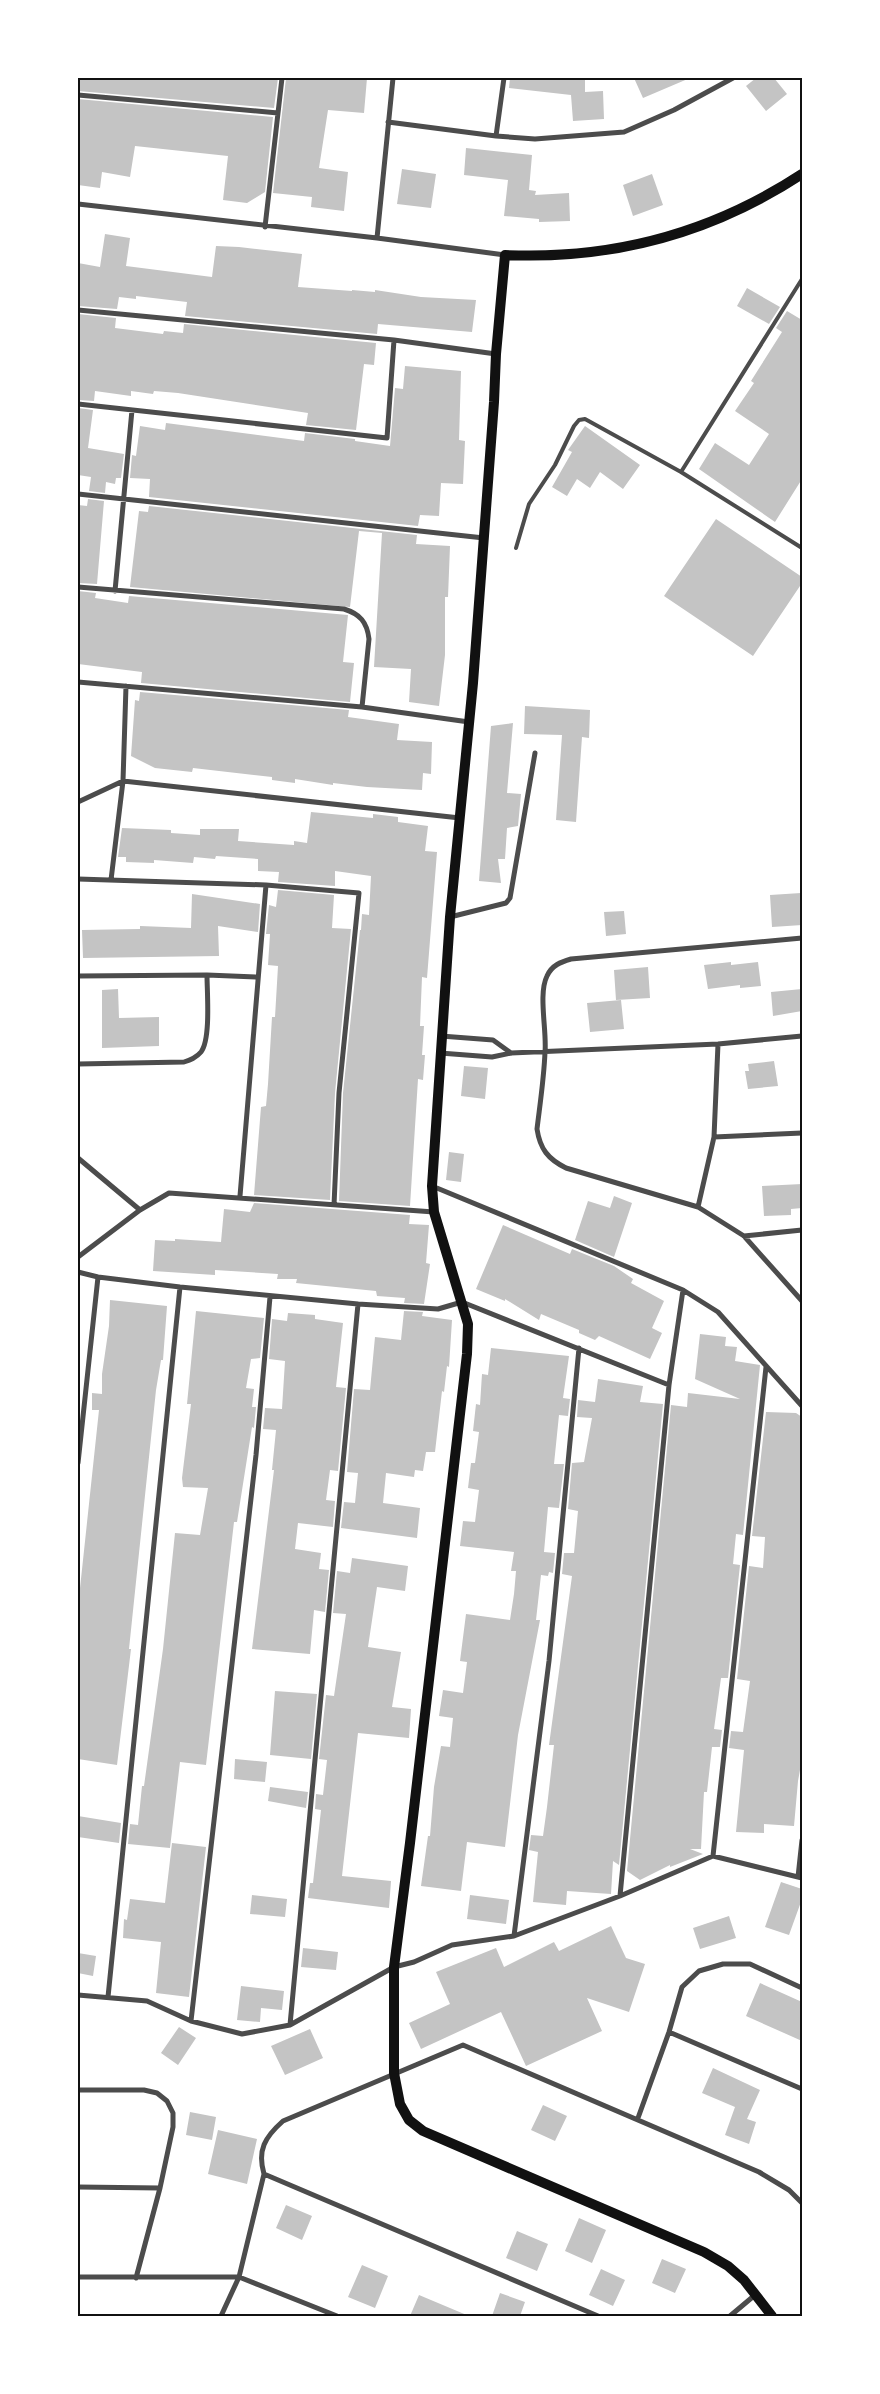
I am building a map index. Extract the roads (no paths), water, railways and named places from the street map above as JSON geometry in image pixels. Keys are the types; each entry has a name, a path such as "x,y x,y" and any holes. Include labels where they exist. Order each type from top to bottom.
{"main road":[{"path":"772,2316 744,2280 728,2266 704,2252 423,2131 409,2120 400,2104 394,2073 394,1967 467,1354 468,1324 434,1212 432,1186 450,917 470,722 496,354 505,255 545,257 582,254 673,237 739,211 802,174"}],"street":[{"path":"265,227 282,78"},
{"path":"377,238 393,78"},
{"path":"496,136 504,78"},
{"path":"388,122 496,136 535,139 624,132 674,110 733,78"},
{"path":"78,94 278,113"},
{"path":"78,204 265,227 377,238 505,255"},
{"path":"78,310 394,340 496,354"},
{"path":"78,404 387,438 394,340"},
{"path":"114,590 132,410"},
{"path":"78,494 484,538"},
{"path":"78,586 344,609 354,612 365,624 369,639 362,706"},
{"path":"78,682 362,706 470,722"},
{"path":"111,880 122,781 126,686"},
{"path":"450,917 506,903 510,898 535,753"},
{"path":"78,802 122,781 460,818"},
{"path":"78,879 266,885 359,893 339,1101 334,1205"},
{"path":"240,1196 266,885"},
{"path":"802,938 572,959 561,962 552,968 546,977 544,987 546,1052 537,1129 539,1142 545,1153 554,1162 566,1168 698,1207 744,1236 802,1301"},
{"path":"78,976 207,975 257,977"},
{"path":"78,1064 184,1062 193,1059 201,1052 206,1042 207,975"},
{"path":"441,1036 493,1040 510,1053"},
{"path":"440,1053 492,1057 510,1053 718,1044 802,1036"},
{"path":"698,1207 714,1137 718,1044"},
{"path":"714,1137 802,1133"},
{"path":"78,1158 140,1210"},
{"path":"432,1186 683,1290 718,1312 802,1406"},
{"path":"78,1257 140,1210 169,1193 240,1196 434,1212"},
{"path":"744,1236 802,1230"},
{"path":"78,1272 98,1277 180,1288 358,1304 438,1309 462,1302 669,1385"},
{"path":"78,1463 98,1277"},
{"path":"108,1996 180,1288"},
{"path":"620,1896 669,1385 683,1290"},
{"path":"191,2021 256,1455 270,1297"},
{"path":"290,2025 358,1304"},
{"path":"514,1936 550,1652 580,1348"},
{"path":"713,1856 766,1367"},
{"path":"78,1995 108,1996 146,2001 191,2021 242,2034 290,2025 394,1967 414,1962 452,1945 514,1936 620,1896 713,1856 800,1878 802,1840"},
{"path":"638,2118 669,2032 682,1987 699,1972 724,1964 750,1964 802,1988"},
{"path":"669,2032 802,2089"},
{"path":"221,2316 239,2277 264,2174 260,2159 270,2133 283,2121 463,2045 638,2118 759,2172 789,2190 802,2203"},
{"path":"78,2090 144,2090 157,2093 167,2101 173,2113 173,2126 160,2188 136,2278"},
{"path":"264,2174 598,2316"},
{"path":"78,2187 160,2188"},
{"path":"78,2277 239,2277 337,2316"},
{"path":"730,2316 755,2295"}],"lane":[{"path":"681,472 802,279"},
{"path":"516,548 528,504 555,465 579,420 585,419 681,472 802,548"}]}
